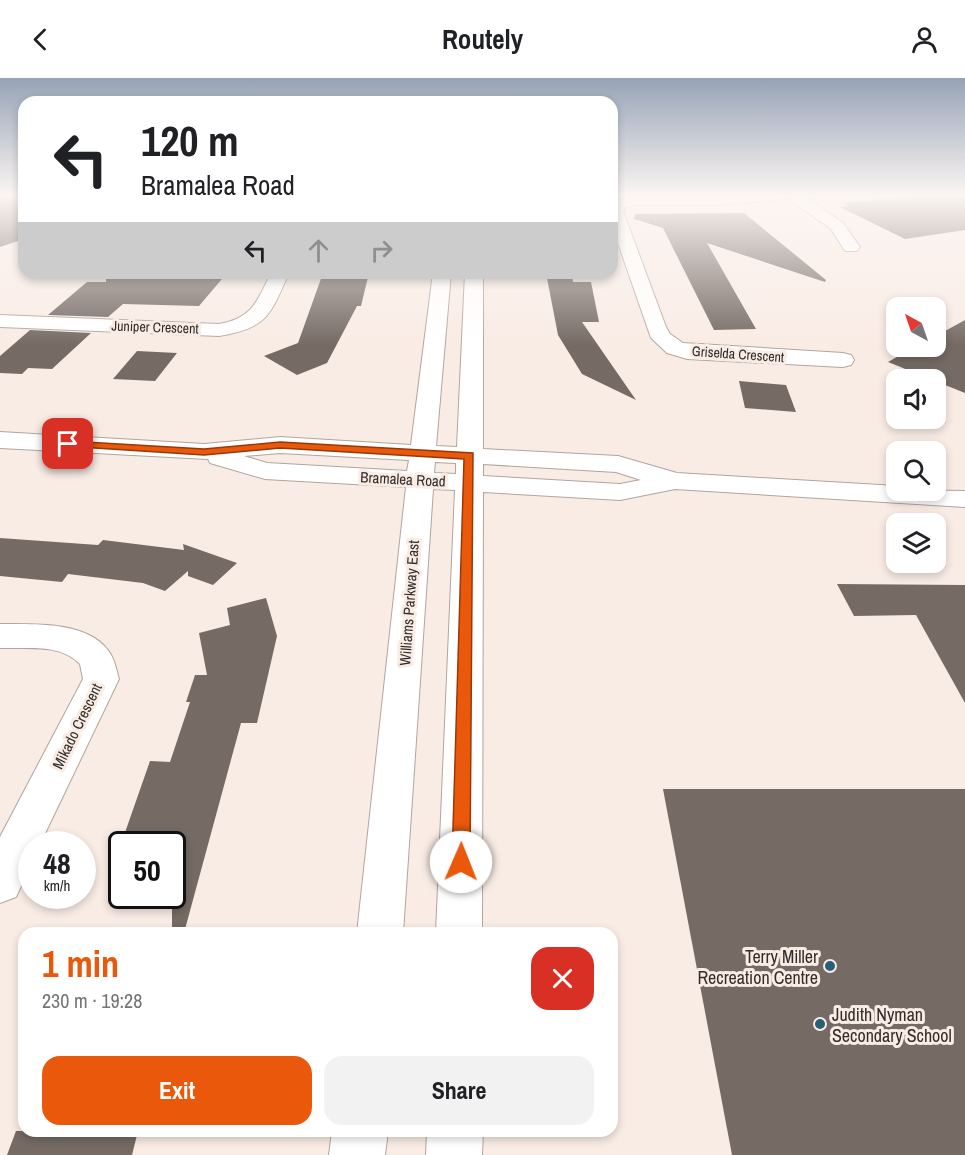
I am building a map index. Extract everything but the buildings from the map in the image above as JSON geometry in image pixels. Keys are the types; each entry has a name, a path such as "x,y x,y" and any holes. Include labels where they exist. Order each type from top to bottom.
{"main road":[{"name":"Griselda Crescent","path":"627,245 656,327 662,338 675,348 700,354 843,360"},
{"name":"Juniper Crescent","path":"0,321 219,330 234,328 251,323 258,317 277,279"},
{"name":"Williams Parkway East","path":"381,927 421,466 441,279"},
{"path":"459,927 474,279"},
{"name":"Bramalea Road","path":"0,440 204,452 266,471 421,466 469,469 620,492 675,481 965,499"},
{"name":"Mikado Crescent","path":"0,636 69,640 82,646 95,658 101,679 0,882"},
{"path":"357,1155 359,1137"},
{"path":"454,1155 455,1137"}],"place":[{"name":"Terry Miller Recreation Centre","path":"830,966"},
{"name":"Judith Nyman Secondary School","path":"820,1024"}],"route":[{"path":"68,444 204,452 280,445 469,456 461,862"}]}
